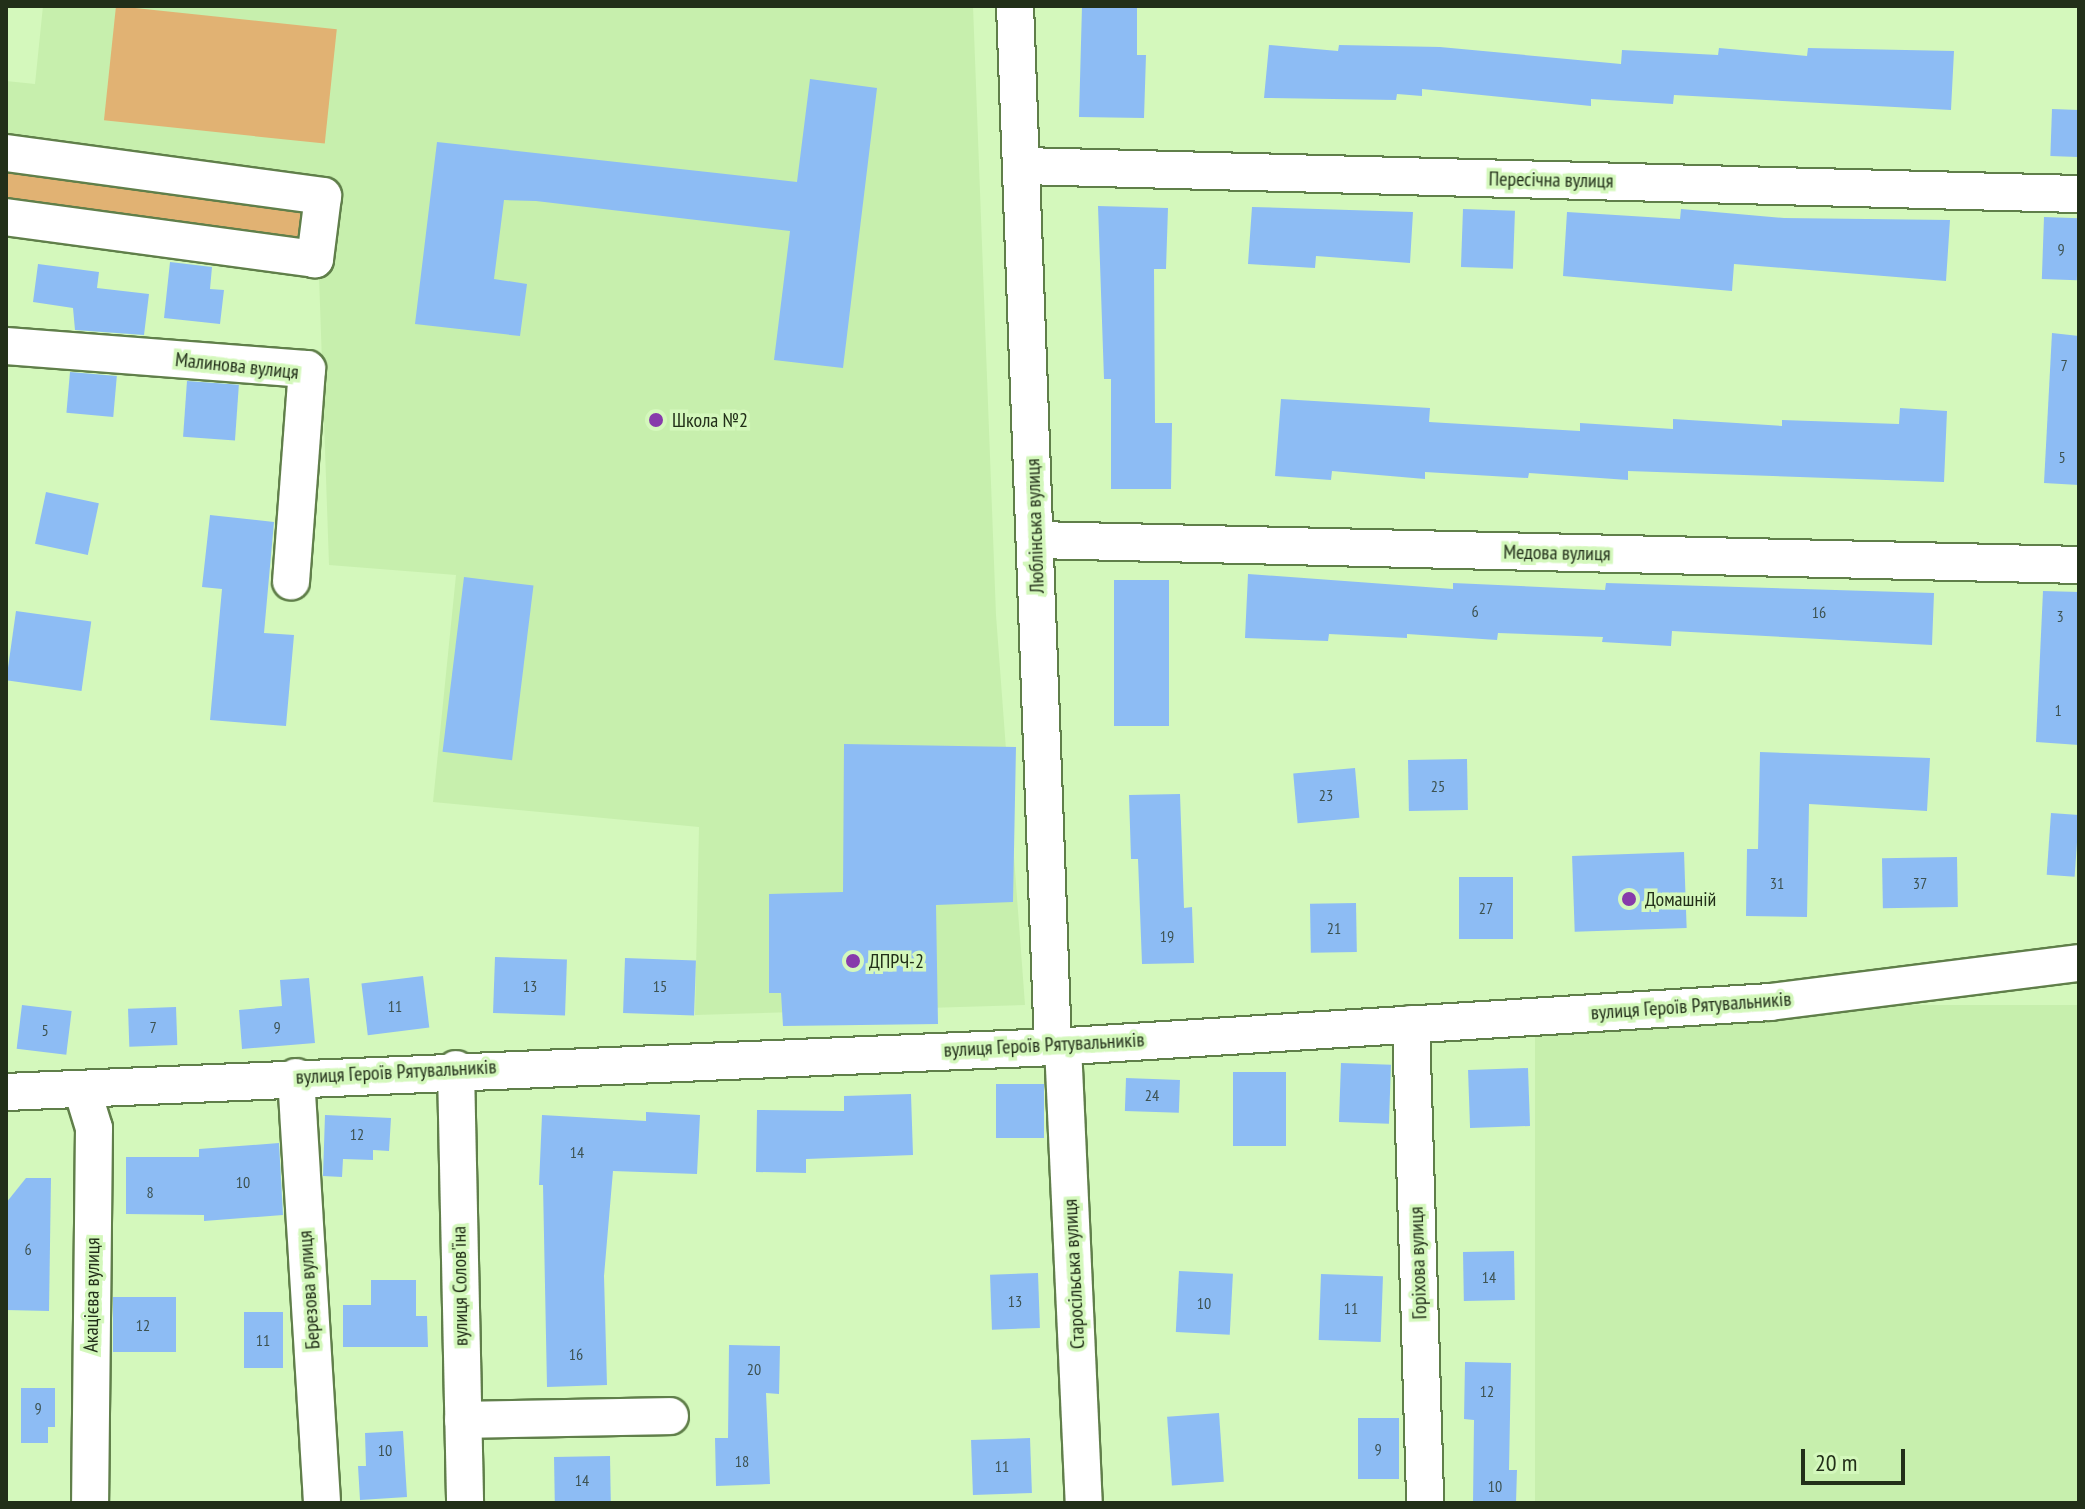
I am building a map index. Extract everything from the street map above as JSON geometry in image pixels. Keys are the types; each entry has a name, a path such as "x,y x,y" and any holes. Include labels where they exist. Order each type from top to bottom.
{"street":[{"name":"Люблінська вулиця","path":"1015,6 1058,1046"},
{"path":"6,153 323,196 315,259 6,217"},
{"name":"Пересічна вулиця","path":"1023,166 2079,194"},
{"name":"Малинова вулиця","path":"6,346 307,369 291,581"},
{"name":"Медова вулиця","path":"1036,540 2079,565"},
{"name":"вулиця Героїв Рятувальників","path":"6,1092 456,1069 1058,1046 1770,1002 2079,963"},
{"name":"Горіхова вулиця","path":"1411,1024 1425,1503"},
{"name":"Старосільська вулиця","path":"1058,1046 1084,1503"},
{"name":"вулиця Солов'їна","path":"456,1069 465,1503"},
{"name":"Березова вулиця","path":"296,1077 322,1503"},
{"name":"Акацієва вулиця","path":"82,1089 94,1128 90,1503"},
{"path":"463,1420 670,1416"}],"shaded area":[{"name":"Школа №2","path":"43,6 973,6 996,615 1025,1005 695,1015 699,827 433,802 456,575 329,565 319,276 6,230 6,81 35,84"},
{"path":"116,6 337,29 325,144 104,120"},
{"path":"6,164 308,206 302,247 6,205"},
{"path":"1535,1005 2079,1005 2079,1503 1535,1503"}],"building":[{"path":"1082,6 1137,6 1137,55 1146,55 1144,118 1079,117"},
{"path":"1269,45 1338,51 1339,45 1440,47 1621,64 1622,50 1718,55 1719,48 1807,56 1808,48 1954,51 1951,110 1674,95 1673,104 1591,99 1591,106 1422,89 1422,96 1397,94 1396,100 1264,98"},
{"path":"810,79 877,88 843,368 774,360 790,231 536,201 504,200 494,279 527,284 520,336 415,324 437,142 797,182"},
{"path":"2052,109 2079,110 2077,157 2050,156"},
{"path":"1098,206 1168,208 1166,269 1154,269 1155,423 1172,423 1171,489 1111,489 1111,379 1104,379"},
{"path":"1252,207 1413,212 1410,263 1316,256 1315,268 1248,264"},
{"path":"1463,209 1515,211 1513,269 1461,267"},
{"path":"1681,209 1784,218 1950,220 1946,281 1734,264 1732,291 1563,276 1567,212 1680,219"},
{"path":"2044,217 2079,218 2077,280 2042,279"},
{"path":"170,262 212,267 210,289 224,290 220,324 164,318"},
{"path":"38,264 99,272 97,288 149,294 144,335 75,330 73,308 33,302"},
{"path":"2052,333 2079,336 2079,485 2044,483"},
{"path":"70,372 117,376 113,417 66,413"},
{"path":"187,381 239,385 235,440 183,437"},
{"path":"1281,399 1430,408 1429,422 1580,431 1580,423 1673,429 1673,419 1782,426 1782,420 1899,424 1900,408 1947,411 1944,482 1628,471 1628,480 1529,473 1528,478 1425,472 1425,479 1332,471 1331,480 1275,476"},
{"path":"46,492 99,503 88,555 35,544"},
{"path":"210,515 274,522 264,633 294,635 286,726 210,720 222,589 202,587"},
{"path":"1248,574 1453,589 1453,583 1605,590 1606,583 1934,593 1932,645 1672,631 1671,646 1602,642 1603,637 1498,633 1497,640 1407,634 1407,638 1329,634 1328,641 1245,638"},
{"path":"464,577 533,586 512,760 443,752"},
{"path":"1114,580 1169,580 1169,726 1114,726"},
{"path":"2043,591 2079,592 2079,745 2036,742"},
{"path":"16,611 91,622 82,691 6,680"},
{"path":"844,744 1016,747 1013,902 936,905 938,1024 783,1026 781,993 769,993 769,894 843,892"},
{"path":"1760,752 1930,758 1927,811 1809,804 1807,917 1746,916 1747,849 1758,849"},
{"path":"1467,759 1468,810 1409,811 1408,760"},
{"path":"1355,768 1359,818 1298,823 1293,773"},
{"path":"1180,794 1184,908 1192,907 1194,963 1142,964 1138,859 1131,859 1129,795"},
{"path":"2051,813 2079,815 2075,877 2047,875"},
{"path":"1684,852 1687,928 1575,932 1572,856"},
{"path":"1957,857 1958,907 1883,908 1882,858"},
{"path":"1459,877 1513,877 1513,939 1459,939"},
{"path":"1356,903 1357,952 1311,953 1310,904"},
{"path":"495,957 567,960 565,1015 493,1013"},
{"path":"625,958 696,960 694,1015 623,1013"},
{"path":"423,976 429,1028 368,1035 361,984"},
{"path":"309,978 315,1043 242,1049 239,1010 282,1006 280,980"},
{"path":"22,1005 72,1011 66,1055 17,1049"},
{"path":"176,1007 177,1045 129,1047 128,1009"},
{"path":"1341,1063 1391,1065 1389,1124 1339,1122"},
{"path":"1528,1068 1530,1126 1470,1128 1468,1070"},
{"path":"1233,1072 1286,1072 1286,1146 1233,1146"},
{"path":"1126,1078 1180,1080 1179,1113 1125,1111"},
{"path":"996,1084 1044,1084 1044,1138 996,1138"},
{"path":"911,1094 913,1155 806,1159 806,1173 756,1172 757,1110 844,1111 844,1096"},
{"path":"646,1112 700,1115 697,1174 613,1171 604,1276 607,1385 547,1387 543,1185 539,1185 542,1115 646,1121"},
{"path":"325,1115 391,1118 389,1151 373,1150 373,1160 343,1159 342,1177 323,1176"},
{"path":"279,1143 283,1215 204,1221 204,1215 126,1214 126,1157 199,1157 199,1149"},
{"path":"26,1178 51,1178 49,1311 6,1310 6,1203"},
{"path":"1514,1251 1515,1300 1464,1301 1463,1252"},
{"path":"1179,1271 1233,1274 1230,1335 1176,1332"},
{"path":"1038,1273 1040,1328 992,1330 990,1275"},
{"path":"1321,1274 1383,1276 1381,1342 1319,1340"},
{"path":"371,1280 416,1280 416,1316 427,1316 428,1347 343,1347 343,1305 371,1305"},
{"path":"113,1297 176,1297 176,1352 113,1352"},
{"path":"244,1312 283,1312 283,1368 244,1368"},
{"path":"729,1345 780,1346 779,1394 766,1393 770,1484 716,1486 715,1438 728,1438"},
{"path":"1465,1362 1511,1363 1509,1470 1517,1470 1516,1503 1473,1503 1474,1420 1464,1419"},
{"path":"21,1388 55,1388 55,1427 48,1427 48,1443 21,1443"},
{"path":"1219,1413 1224,1482 1172,1485 1167,1417"},
{"path":"1358,1418 1399,1418 1399,1479 1358,1479"},
{"path":"403,1431 407,1497 360,1500 358,1466 366,1466 365,1433"},
{"path":"1030,1438 1032,1493 973,1495 971,1440"},
{"path":"610,1456 611,1503 555,1503 554,1457"}],"place":[{"name":"Школа №2","path":"656,420"},
{"name":"Домашній","path":"1629,899"},
{"name":"ДПРЧ-2","path":"853,961"}]}
